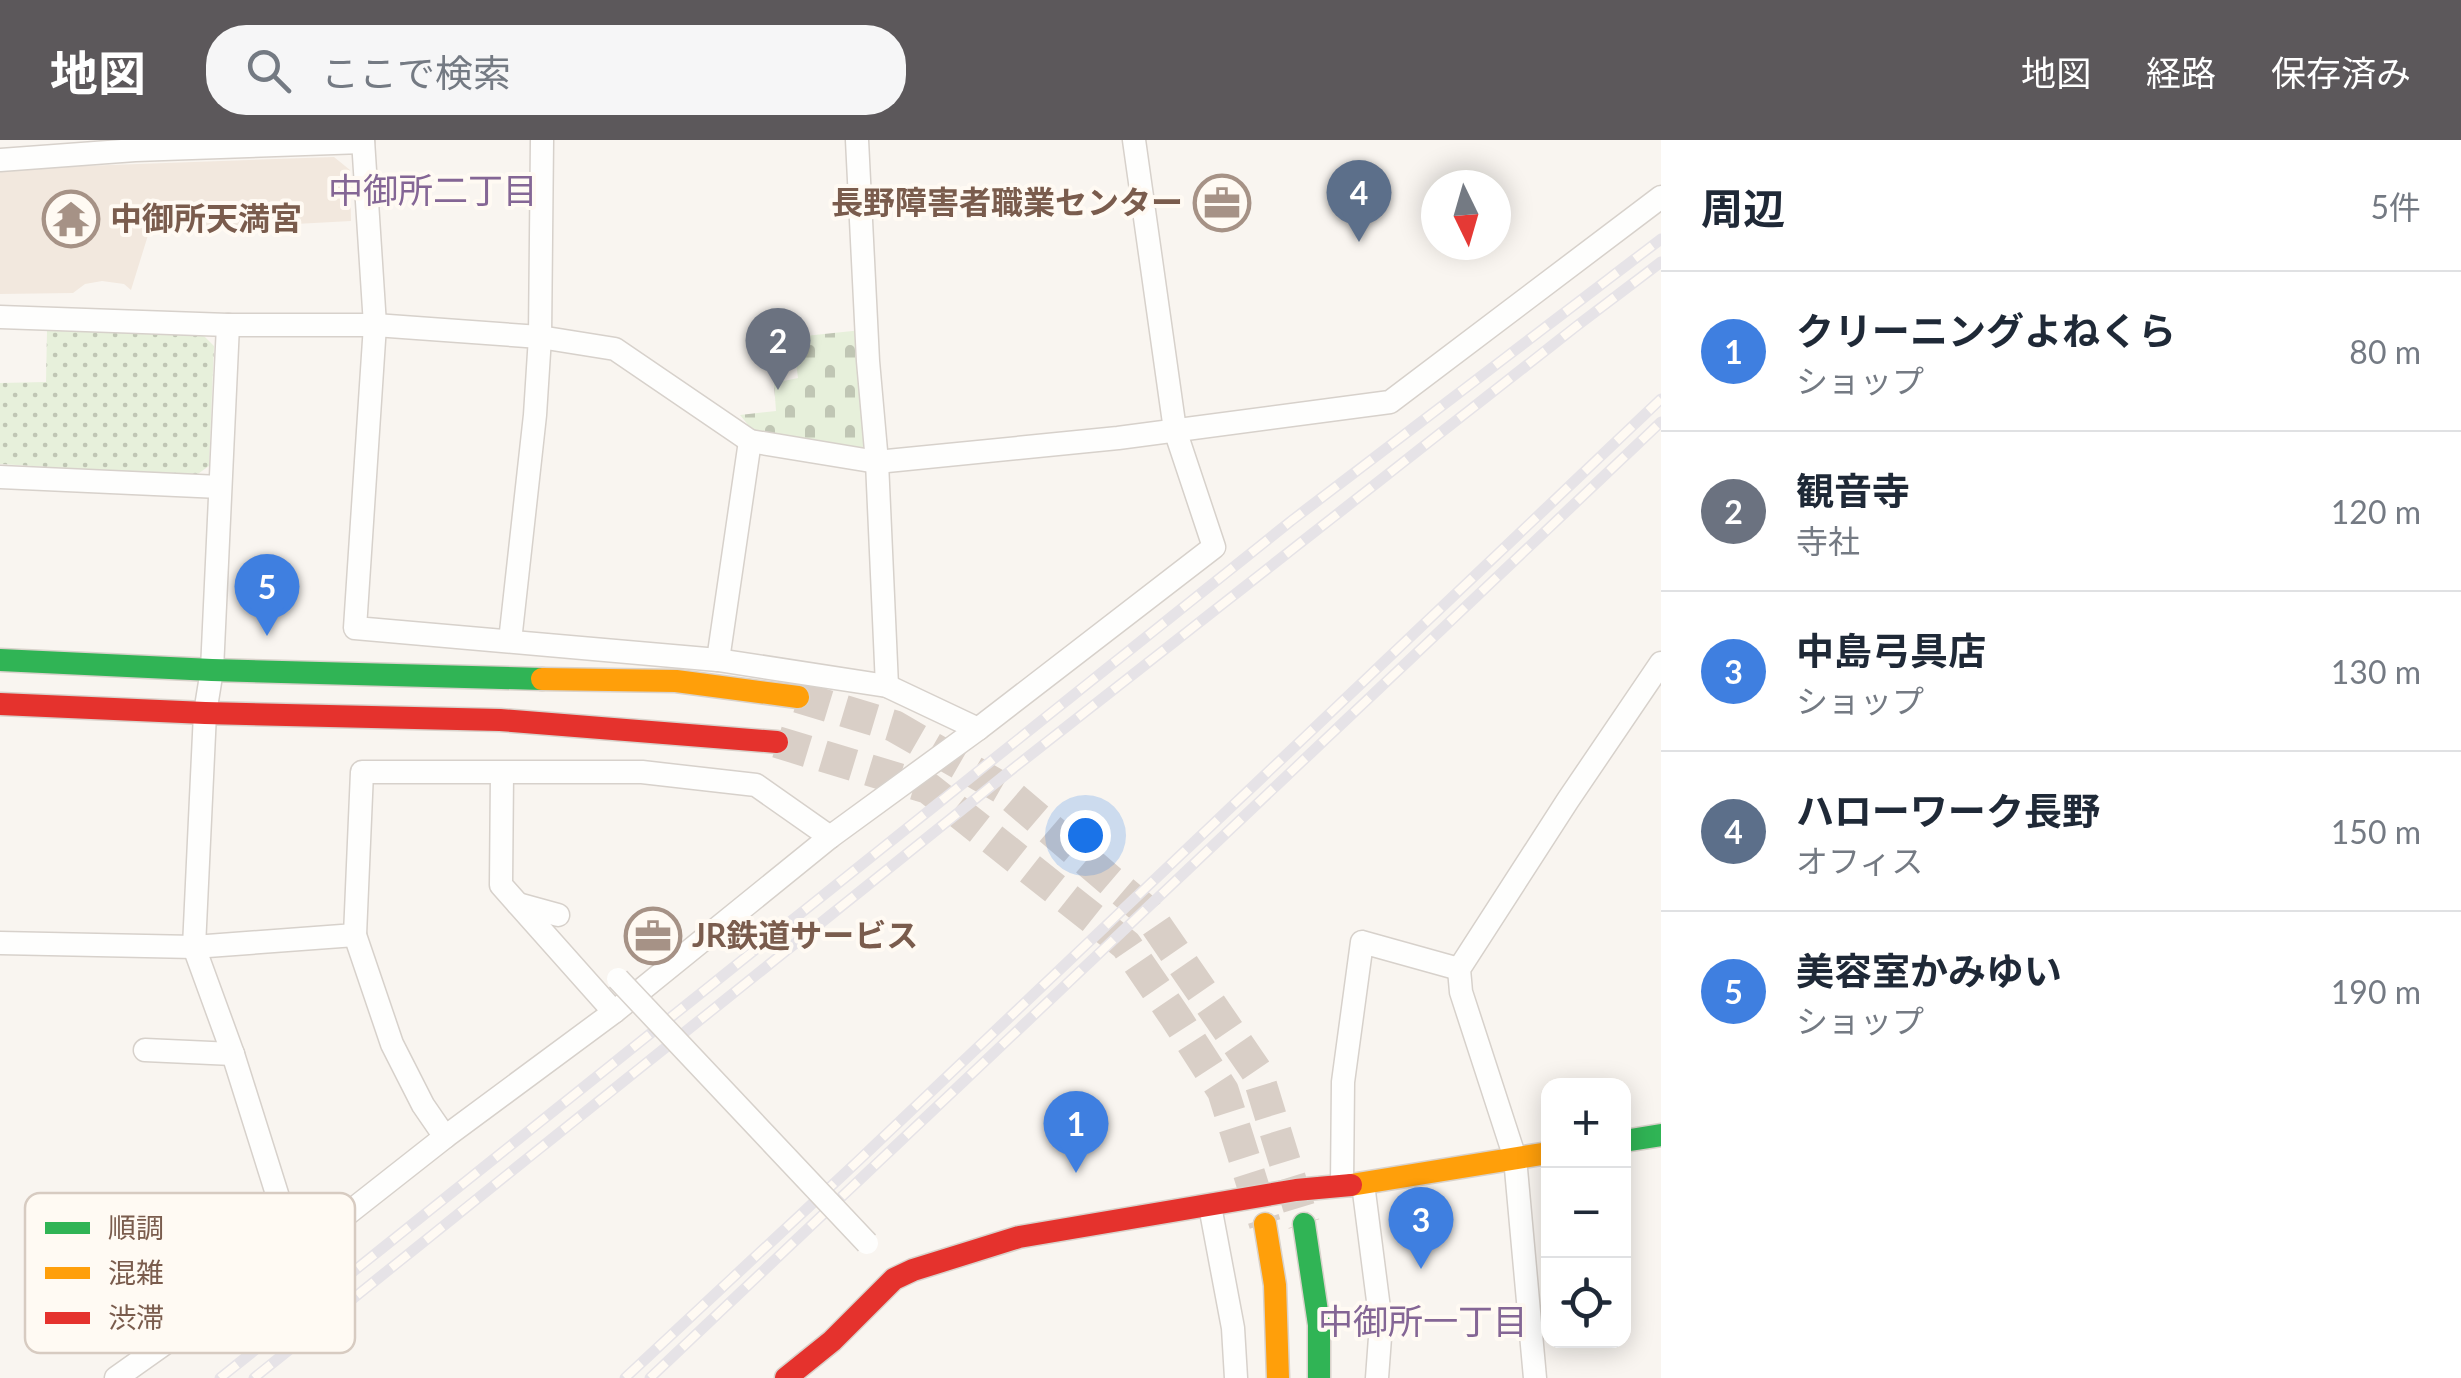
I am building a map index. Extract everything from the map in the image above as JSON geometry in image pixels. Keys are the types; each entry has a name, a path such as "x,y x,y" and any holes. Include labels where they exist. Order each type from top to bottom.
{"street":[{"path":"510,641 540,338 542,140"},
{"path":"857,140 887,686"},
{"path":"355,1207 614,1012 830,837 978,730 1214,547 1175,430 1134,140"},
{"path":"0,160 135,145 363,141 374,325 356,628 718,660 887,686 978,730"},
{"path":"0,316 374,325 540,338 615,349 750,441 877,462 1118,438 1390,402 1661,197"},
{"path":"228,324 194,947 234,1054 277,1193"},
{"path":"718,660 750,441"},
{"path":"0,477 220,487"},
{"path":"0,660 212,670 676,681 798,697"},
{"path":"1535,1378 1515,1158 1461,992 1459,969 1661,664"},
{"path":"0,704 500,720 777,742"},
{"path":"445,1137 422,1106 392,1044 355,935 362,772 642,772 756,785 830,837"},
{"path":"502,772 501,885 614,1012"},
{"path":"518,904 558,915"},
{"path":"0,943 194,947 355,935"},
{"path":"1377,1378 1381,1324 1352,1185 1342,1082 1362,942 1459,969"},
{"path":"618,980 867,1242"},
{"path":"145,1050 234,1054"},
{"path":"1631,1140 1661,1135"},
{"path":"786,1378 832,1341 894,1279 1018,1236 1541,1154"},
{"path":"1210,1206 1233,1328 1236,1378"},
{"path":"1265,1224 1275,1285 1278,1378"},
{"path":"1304,1224 1318,1325 1319,1378"},
{"path":"116,1378 152,1353"}],"shaded area":[{"path":"334,157 350,170 351,221 149,232 131,290 124,284 102,281 85,284 73,293 0,294 0,169"}],"green space":[{"path":"862,330 864,448 753,431 740,415 776,411 774,383 798,378 795,355 788,353 786,338"},
{"path":"47,331 201,333 214,346 209,466 195,476 0,464 0,383 46,382"}],"tunnel":[{"path":"798,697 894,726 1002,788 1147,912 1257,1072 1304,1224"},
{"path":"777,742 928,788 1126,945 1223,1091 1265,1224"}],"railway":[{"path":"355,1270 1291,521 1661,239"},
{"path":"355,1297 1015,767 1661,262"},
{"path":"625,1378 1661,399"},
{"path":"650,1378 1661,422"},
{"path":"220,1378 251,1353"},
{"path":"254,1378 285,1353"}],"traffic: fast":[{"path":"0,660 542,679"},
{"path":"1631,1140 1661,1135"},
{"path":"1304,1224 1319,1325 1319,1378"}],"traffic: slow":[{"path":"542,679 676,681 798,697"},
{"path":"1351,1185 1541,1154"},
{"path":"1265,1224 1275,1285 1278,1378"}],"traffic: jam":[{"path":"0,704 500,720 777,742"},
{"path":"786,1378 832,1341 894,1279 913,1270 1019,1237 1296,1190 1351,1185"}],"place":[{"name":"長野障害者職業センター","path":"1222,203"},
{"name":"中御所天満宮","path":"71,219"},
{"name":"ハローワーク長野","path":"1359,242"},
{"name":"観音寺","path":"778,390"},
{"name":"美容室かみゆい","path":"267,636"},
{"name":"JR鉄道サービス","path":"653,936"},
{"name":"クリーニングよねくら","path":"1076,1173"},
{"name":"中島弓具店","path":"1421,1269"}],"district":[{"name":"中御所二丁目","path":"433,191"},
{"name":"中御所一丁目","path":"1423,1322"}]}
